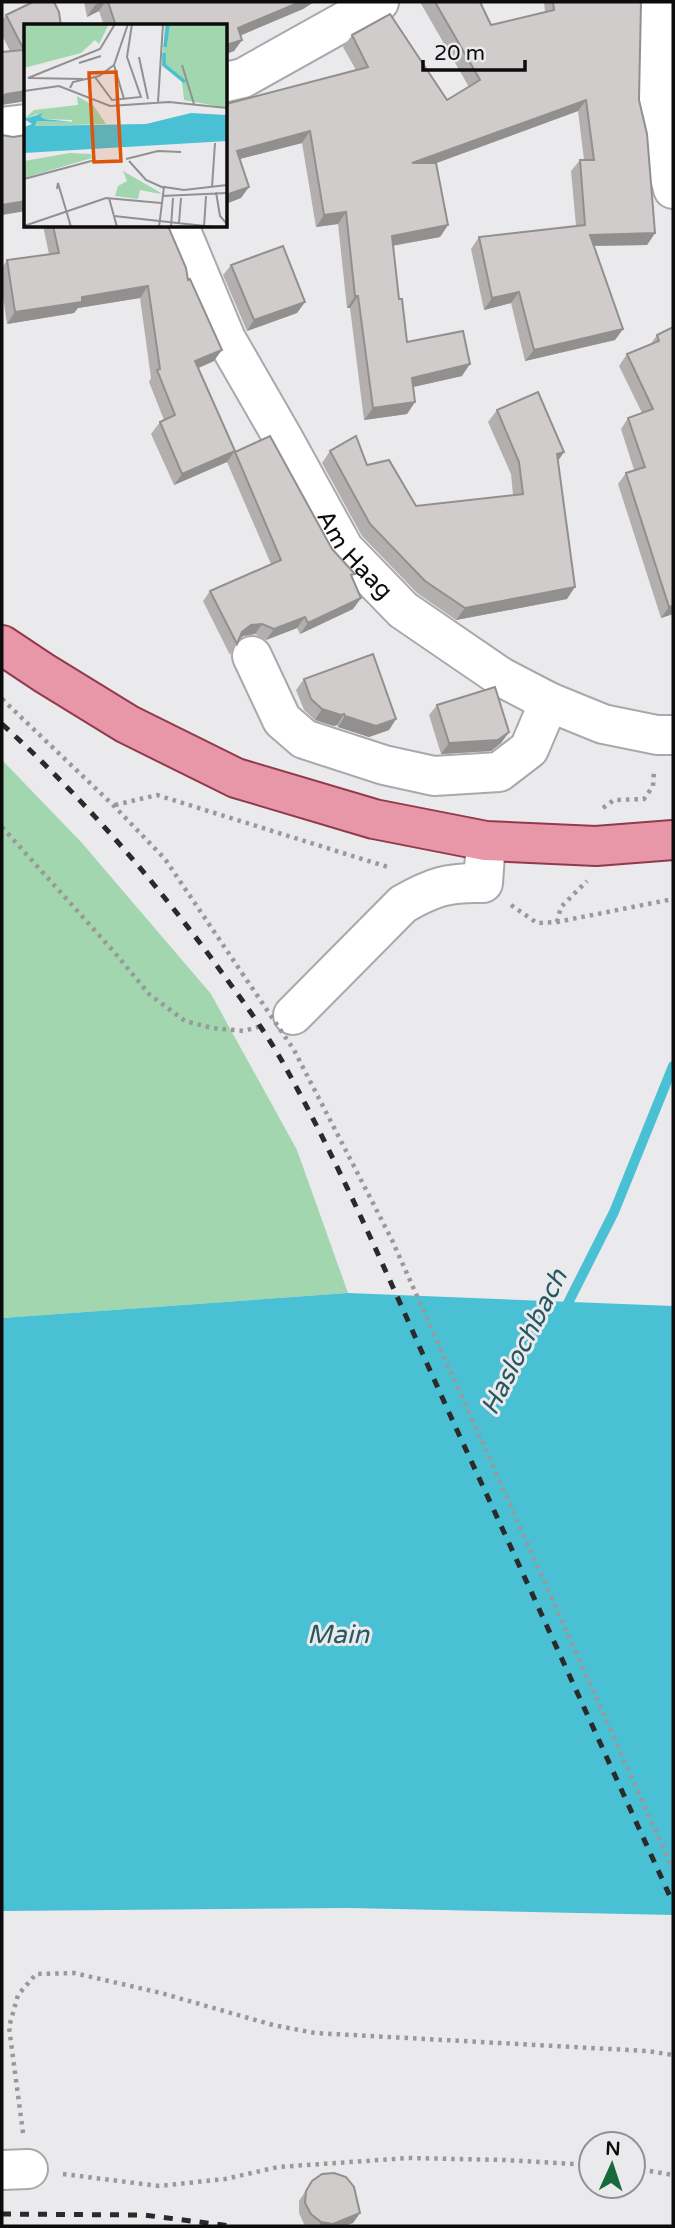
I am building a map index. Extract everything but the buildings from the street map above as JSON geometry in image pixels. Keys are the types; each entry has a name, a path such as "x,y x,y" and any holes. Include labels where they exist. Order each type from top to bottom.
{"main road":[{"path":"2,645 127,724 236,778 374,819 486,841 596,846 673,840"}],"street":[{"path":"228,82 243,79 379,2"},
{"path":"655,2 653,112 673,189"},
{"path":"2,127 24,124"},
{"name":"Am Haag","path":"180,228 226,339 344,549 403,610 501,677 549,702 603,724 673,736"},
{"path":"252,656 282,720 304,739 384,765 434,776 499,772 529,749 549,702"},
{"path":"293,1015 403,904 433,889 456,882 483,883 486,841"}],"path":[{"path":"2,699 165,859 294,1050 392,1240 673,1870"},
{"path":"114,806 157,796 418,877 433,889"},
{"path":"2,827 149,994 185,1021 212,1028 244,1031 293,1015"},
{"path":"483,883 537,923 557,922 673,899"},
{"path":"577,2164 408,2158 278,2167 203,2182 159,2186 15,2170 9,2026 18,1995 36,1974 74,1973 161,1993 273,2025 315,2033 647,2051 673,2056"},
{"path":"2,2028 9,2026"},
{"path":"647,2170 673,2175"}],"green space":[{"path":"2,760 82,843 211,994 297,1150 348,1293 2,1318"}],"water":[{"name":"Main","path":"348,1293 673,1306 673,1915 349,1908 2,1911 2,1318"}],"waterway":[{"name":"Haslochbach","path":"563,1313 614,1212 673,1066"}],"railway":[{"path":"2,724 86,807 164,896 212,959 282,1061 373,1243 673,1903"},
{"path":"2,2214 144,2215 231,2226"}]}
